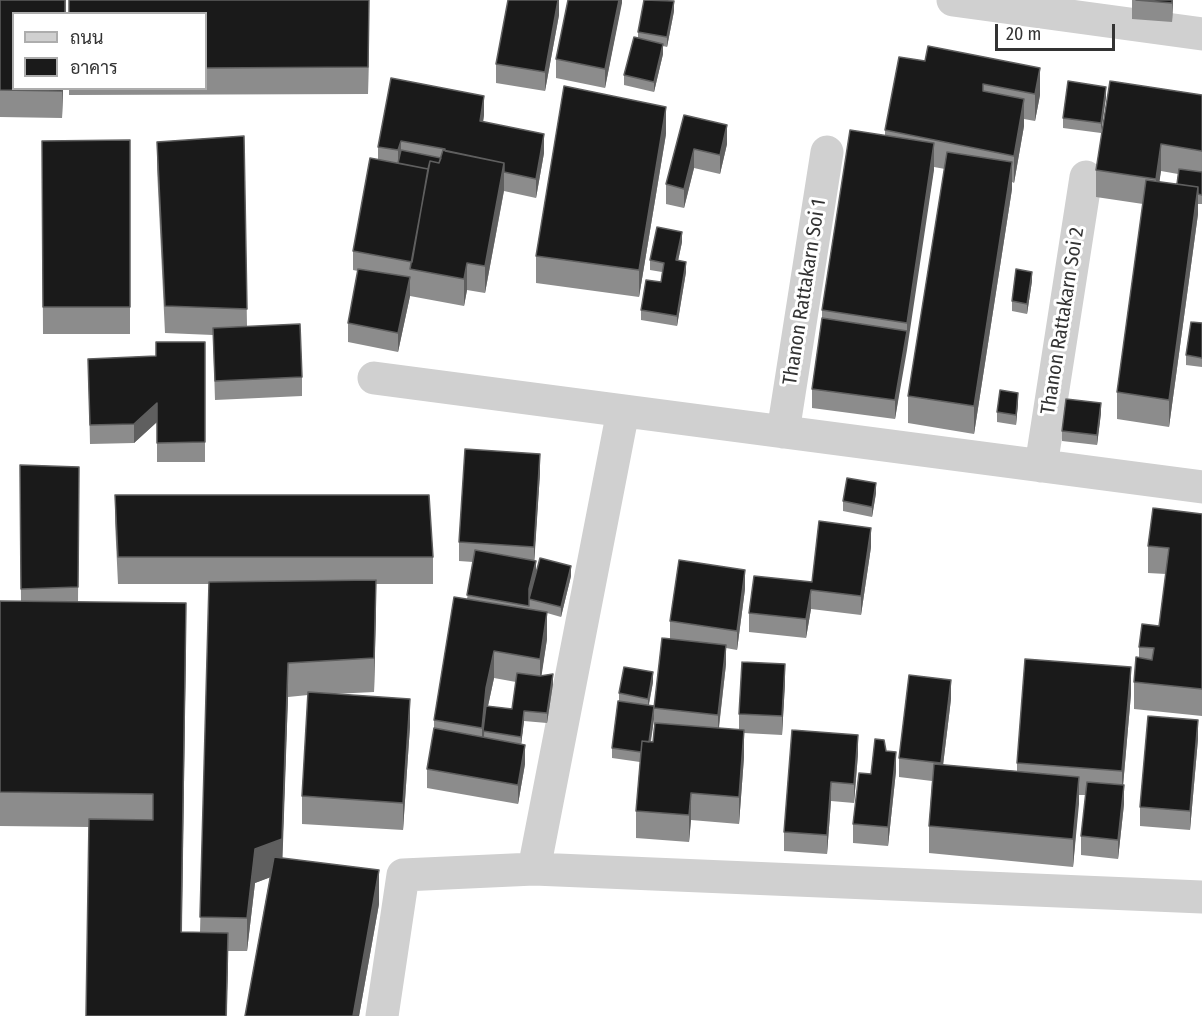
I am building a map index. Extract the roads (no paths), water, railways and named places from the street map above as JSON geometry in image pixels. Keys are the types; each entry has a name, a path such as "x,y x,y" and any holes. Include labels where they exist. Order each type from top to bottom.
{"street":[{"path":"953,0 1114,11 1202,34"},
{"name":"Thanon Rattakarn Soi 1","path":"783,432 827,152"},
{"name":"Thanon Rattakarn Soi 2","path":"1041,466 1086,177"},
{"path":"374,378 1202,487"},
{"path":"534,869 623,411"},
{"path":"382,1016 403,875 534,869 1202,897"}]}
